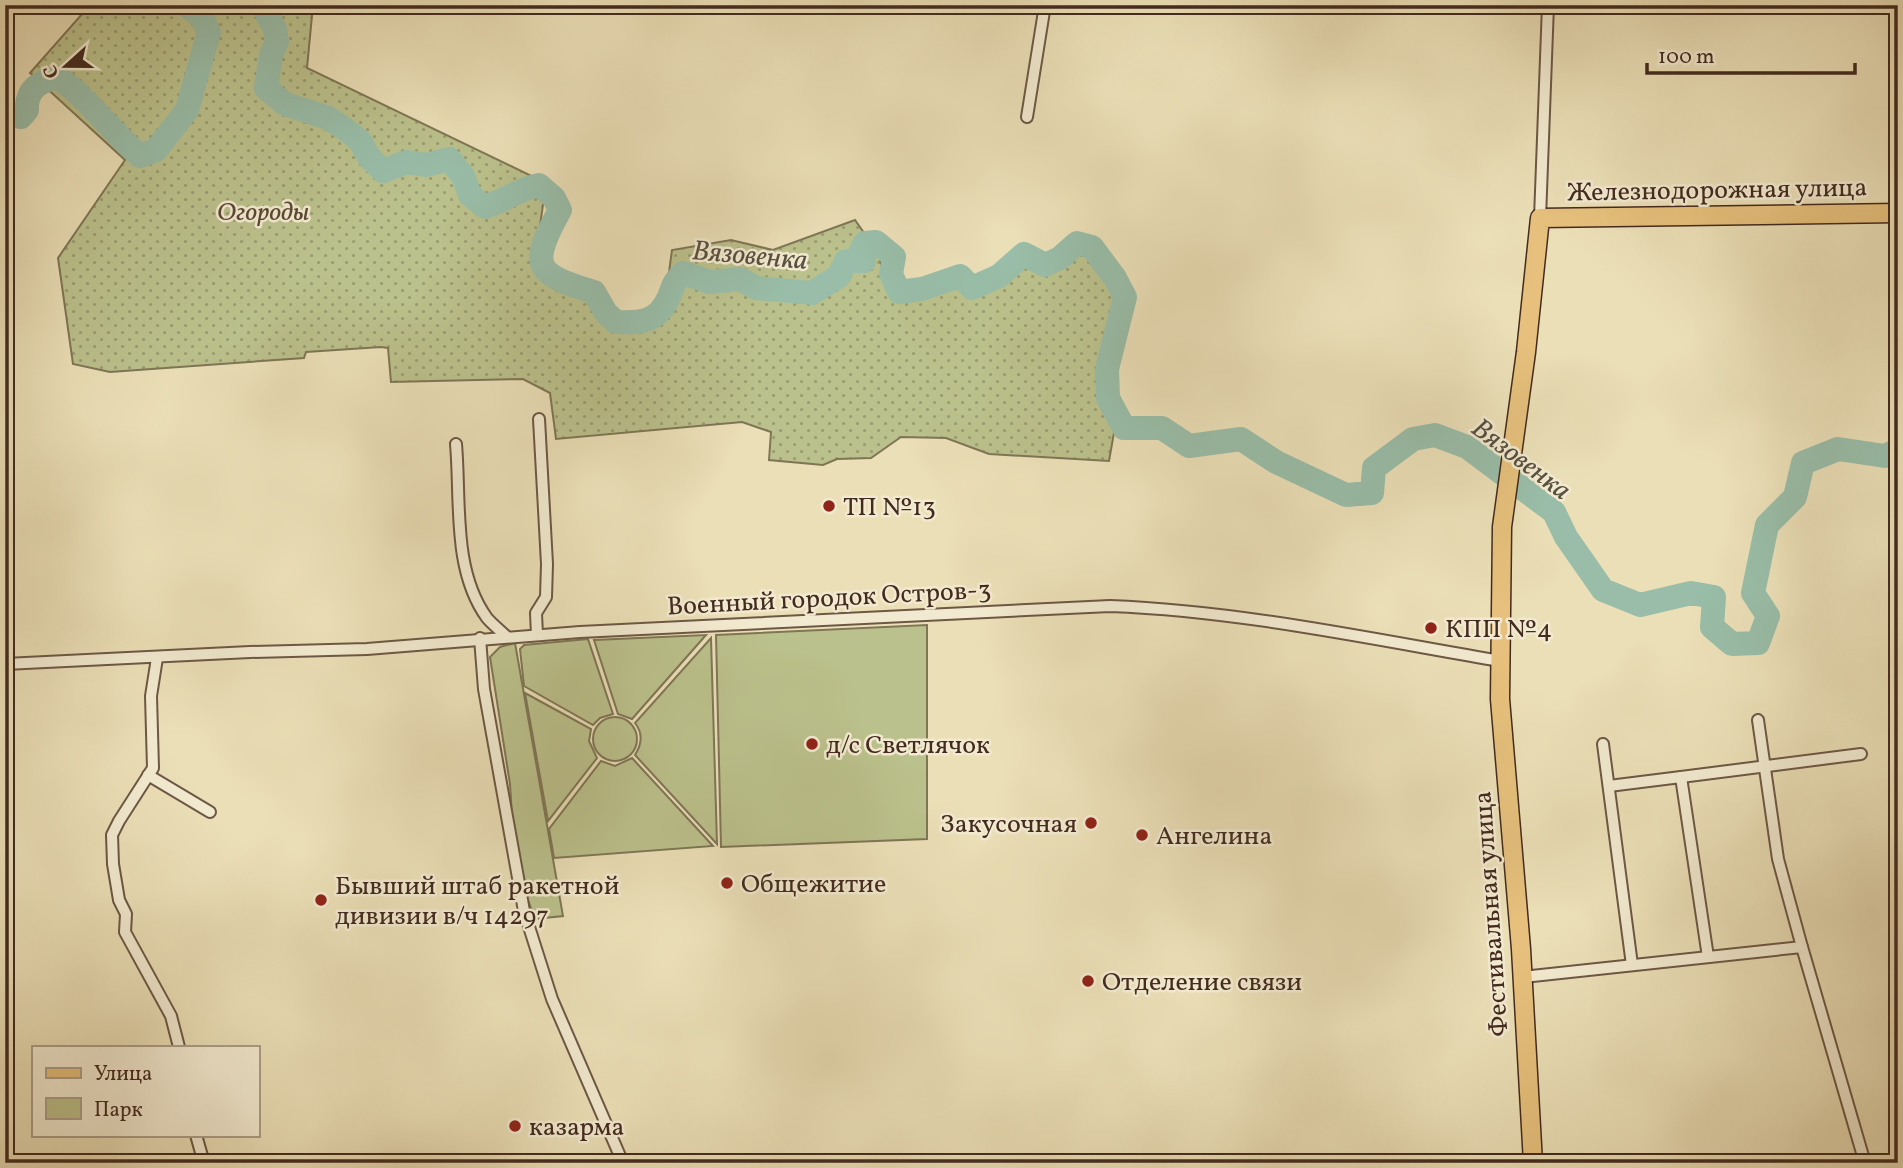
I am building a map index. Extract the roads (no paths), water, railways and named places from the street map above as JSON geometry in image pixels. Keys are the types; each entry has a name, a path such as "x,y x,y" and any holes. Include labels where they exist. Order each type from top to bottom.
{"main road":[{"name":"Железнодорожная улица","path":"1540,218 1898,213"},
{"name":"Фестивальная улица","path":"1533,1163 1523,977 1500,699 1500,662 1502,527 1527,352 1540,218"}],"street":[{"path":"1027,117 1045,5"},
{"name":"Железнодорожная улица","path":"1540,218 1548,5"},
{"path":"537,635 536,613 546,597 547,575 539,419"},
{"path":"456,444 464,569 488,620 507,637"},
{"name":"Военный городок Остров-3","path":"5,664 367,649 480,638 1110,606 1172,608 1341,632 1500,662"},
{"path":"480,638 484,689 524,911 552,999 623,1163"},
{"path":"157,658 151,696 153,768 118,821 113,835 113,864 119,901 126,914 125,932 171,1016 179,1046"},
{"path":"1758,720 1778,859 1865,1163"},
{"path":"1603,744 1632,965"},
{"path":"1609,786 1861,754"},
{"path":"148,775 210,812"},
{"path":"1681,777 1708,957"},
{"path":"1523,977 1802,947"},
{"path":"196,1136 204,1163"}],"waterway":[{"name":"Вязовенка","path":"5,113 21,117 27,110 31,92 45,81 57,77 69,85 140,156 156,150 187,110 209,32 202,18 186,5"},
{"name":"Вязовенка","path":"262,5 275,29 277,42 271,55 266,88 285,104 328,118 345,129 360,141 369,157 383,171 406,162 427,165 449,159 463,176 470,195 485,207 539,185 554,198 560,210 544,244 541,256 543,265 559,279 594,292 606,313 616,322 641,321 654,317 664,306 674,284 683,273 710,282 740,279 756,288 812,293 839,276 846,261 864,261 861,250 865,243 876,242 894,257 891,274 899,292 922,289 960,276 972,288 999,276 1024,254 1045,265 1060,258 1077,243 1092,247 1115,278 1125,297 1107,369 1108,398 1124,428 1162,428 1189,446 1241,439 1276,462 1346,495 1372,493 1374,468 1413,439 1435,435 1467,447 1554,512 1566,537 1603,590 1640,605 1691,593 1714,597 1712,627 1732,644 1758,643 1768,616 1753,593 1767,525 1795,497 1803,463 1838,449 1885,456 1898,450"}],"place":[{"name":"ТП №13","path":"829,506"},
{"name":"КПП №4","path":"1431,628"},
{"name":"д/с Светлячок","path":"812,744"},
{"name":"Закусочная","path":"1091,823"},
{"name":"Ангелина","path":"1142,835"},
{"name":"Общежитие","path":"727,883"},
{"name":"Бывший штаб ракетной дивизии в/ч 14297","path":"321,900"},
{"name":"Отделение связи","path":"1088,981"},
{"name":"казарма","path":"515,1126"}],"park label":[{"name":"Огороды","path":"263,211"}]}
